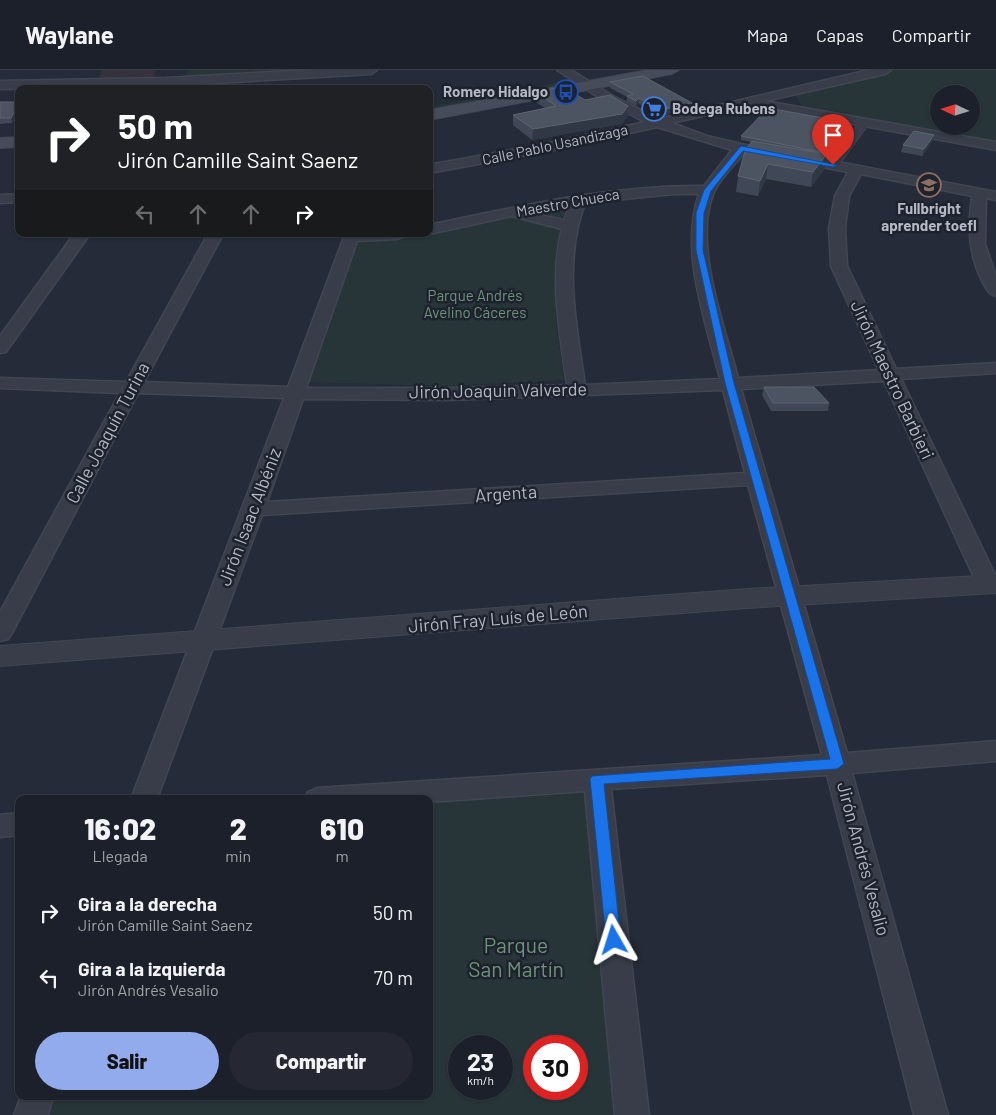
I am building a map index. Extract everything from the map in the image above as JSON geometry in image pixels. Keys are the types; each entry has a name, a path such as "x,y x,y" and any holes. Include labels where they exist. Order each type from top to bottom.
{"main road":[{"path":"433,104 569,74 616,70"},
{"path":"433,114 589,87 672,70"},
{"path":"0,131 15,131"},
{"path":"0,143 15,142"}],"street":[{"path":"172,70 165,85 372,70"},
{"name":"Calle Pablo Usandizaga","path":"433,167 493,159 657,124 789,91 885,70"},
{"path":"569,74 657,124 741,148 996,196"},
{"path":"0,86 15,86"},
{"path":"789,91 799,111"},
{"path":"743,102 996,146"},
{"path":"833,165 865,122"},
{"name":"Jirón Andrés Vesalio","path":"741,148 708,190 700,213 700,250 730,383 837,764 931,1115"},
{"name":"Jirón Maestro Barbieri","path":"856,170 842,196 837,228 839,266 888,375 992,584"},
{"name":"Maestro Chueca","path":"433,228 580,198 669,188 708,190"},
{"path":"979,193 975,233 984,270 996,291"},
{"path":"0,199 15,198"},
{"path":"577,390 567,320 565,283 567,239 580,198"},
{"path":"510,213 570,226"},
{"path":"0,348 80,237"},
{"name":"Calle Joaquín Turina","path":"0,632 213,237"},
{"name":"Jirón Isaac Albéniz","path":"145,795 254,509 351,237"},
{"name":"Jirón Joaquin Valverde","path":"0,383 296,392 444,394 730,383 996,368"},
{"name":"Argenta","path":"254,509 758,478"},
{"name":"Jirón Fray Luís de León","path":"0,656 202,644 789,595 992,584"},
{"path":"373,795 837,764 996,751"},
{"path":"597,779 632,1115"},
{"path":"0,826 15,824"},
{"path":"31,1115 37,1100"}],"shaded area":[{"path":"102,70 156,70 154,76 149,78 98,79"}],"green space":[{"path":"188,70 344,70 185,77"},
{"path":"893,70 996,70 996,142 955,135 980,135 980,85 930,85 930,131 803,109 794,92"},
{"path":"561,82 572,86 433,112 433,106"},
{"path":"571,200 564,222 518,213"},
{"name":"Parque Andrés Avelino Cáceres","path":"510,215 561,226 555,316 564,380 450,386 305,382 355,239 433,237 433,230"},
{"name":"Parque San Martín","path":"586,791 619,1115 42,1115 47,1100 433,1100 433,801"}],"building":[{"path":"643,76 692,103 661,110 639,98 636,101 627,96 633,94 610,82"},
{"path":"557,88 561,90 567,89 585,100 610,95 628,106 622,114 533,129 513,115 556,106 536,92"},
{"path":"0,102 15,102 15,110 11,118 0,118"},
{"path":"768,108 845,122 830,141 839,143 831,154 741,136"},
{"path":"914,131 934,135 924,149 903,145"},
{"path":"752,141 827,154 813,172 768,164 760,181 738,176 745,151"},
{"path":"764,387 814,387 829,403 773,403"}],"place":[{"name":"Romero Hidalgo","path":"566,92"},
{"name":"Bodega Rubens","path":"654,109"},
{"name":"Fullbright aprender toefl","path":"929,185"}],"route":[{"path":"614,940 597,779 837,764 730,383 703,273 700,250 700,213 708,190 741,148 833,165"}]}
